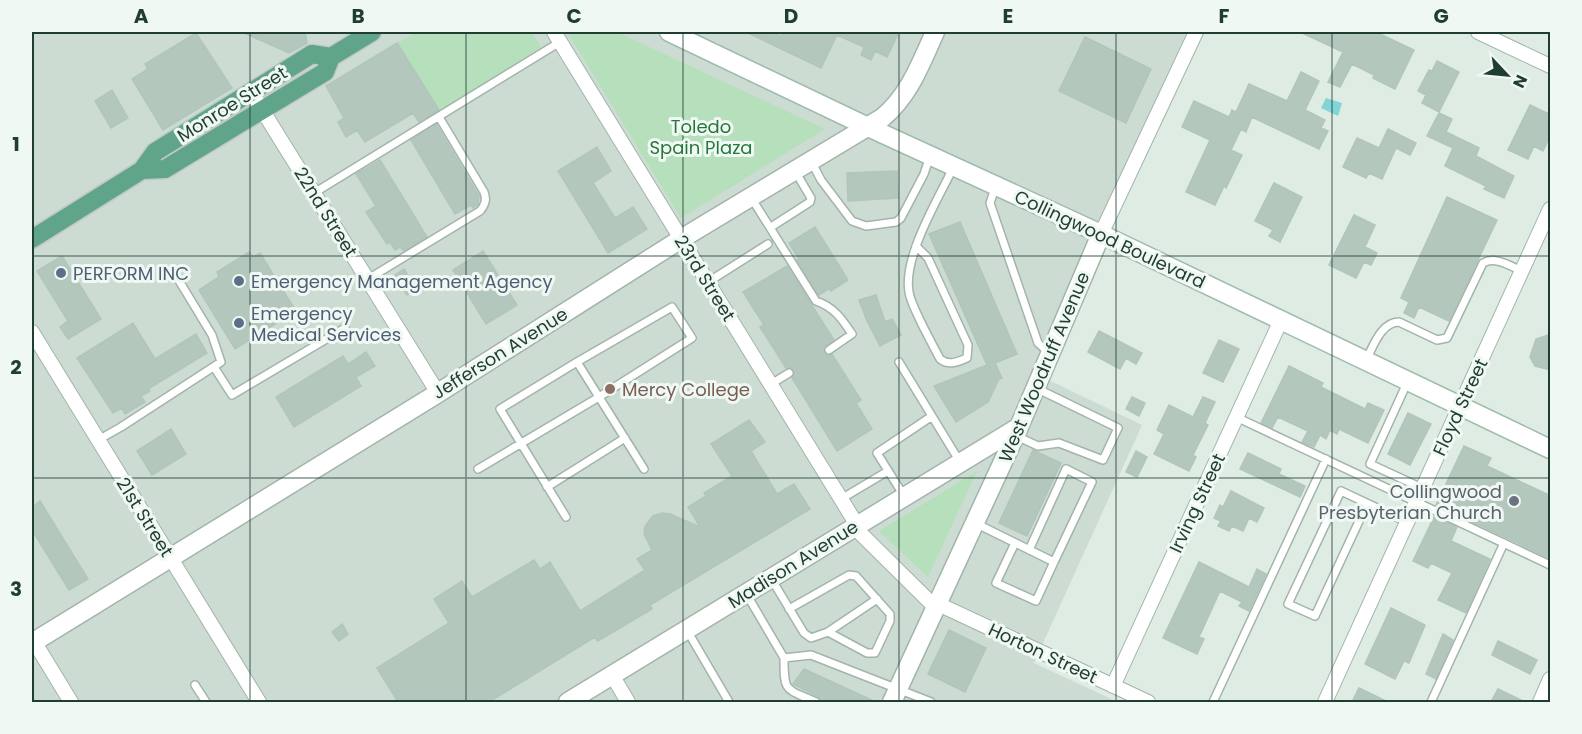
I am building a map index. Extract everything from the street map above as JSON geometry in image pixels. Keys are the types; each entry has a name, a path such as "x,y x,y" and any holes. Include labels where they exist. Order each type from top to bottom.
{"main road":[{"name":"Monroe Street","path":"142,170 165,169 325,72 331,57 372,32"},
{"name":"Monroe Street","path":"32,239 142,170 155,152 312,54 331,57"}],"street":[{"name":"Collingwood Boulevard","path":"669,32 1101,234 1551,449"},
{"name":"Jefferson Avenue","path":"32,641 438,393 681,239 868,127 894,108 906,93 935,32"},
{"name":"West Woodruff Avenue","path":"895,696 1017,431 1101,234 1196,32"},
{"path":"1478,32 1551,66"},
{"name":"23rd Street","path":"557,37 842,499 855,526 937,606"},
{"name":"22nd Street","path":"251,92 438,393"},
{"name":"Floyd Street","path":"1324,702 1551,209"},
{"name":"Irving Street","path":"1113,686 1281,320"},
{"name":"21st Street","path":"32,332 259,702"},
{"name":"Madison Avenue","path":"568,702 960,462 1017,431"},
{"name":"Horton Street","path":"937,606 1148,702"},
{"path":"32,641 71,702"},
{"path":"612,675 628,702"},
{"path":"1540,702 1551,679"}],"lane":[{"path":"314,193 439,117 557,37"},
{"path":"368,279 480,211 484,206 486,199 484,192 439,117"},
{"path":"811,161 821,180 852,221 866,226 896,222 901,218 924,174 930,155"},
{"path":"916,246 928,258 968,345 967,358 955,363 945,363 940,359 909,295 907,273 916,246 954,166"},
{"path":"771,227 810,202 811,198 794,171"},
{"path":"996,185 990,203 1038,343 1050,353"},
{"path":"751,197 816,301 836,311 852,334 829,350"},
{"path":"708,282 768,244"},
{"path":"1366,361 1386,326 1392,322 1399,322 1437,340 1447,338 1479,268 1488,260 1522,271"},
{"path":"98,440 221,362 212,335 178,279"},
{"path":"478,469 521,444 598,397 692,338 672,306 500,409 521,444 547,487 566,517"},
{"path":"214,367 232,395 345,328"},
{"path":"577,362 645,469"},
{"path":"899,362 960,462"},
{"path":"771,384 789,373"},
{"path":"1363,477 1408,381"},
{"path":"1017,431 1038,446 1059,443 1103,460 1118,428 1035,387"},
{"path":"904,496 877,453 932,416"},
{"path":"1236,417 1551,565"},
{"path":"547,487 625,438"},
{"path":"1214,702 1326,459"},
{"path":"1370,464 1422,488"},
{"path":"1015,543 996,583 1036,601 1092,482 1066,469 1029,550"},
{"path":"842,499 888,471"},
{"path":"1367,504 1315,616 1288,604 1341,491 1407,522"},
{"path":"975,523 1054,562"},
{"path":"1431,702 1504,543"},
{"path":"789,609 849,575 856,576 890,614 890,621 875,653 867,653 828,632"},
{"path":"771,578 804,633 811,638 828,632 877,599"},
{"path":"746,593 784,658 784,683 787,688 816,702"},
{"path":"687,629 729,702"},
{"path":"784,658 811,655 880,684 895,696 931,702"},
{"path":"195,685 206,702"}],"shaded area":[{"path":"32,32 1187,32 1032,372 1142,425 1034,663 1118,702 32,702"}],"green space":[{"path":"416,32 532,32 541,47 439,112 397,43"},
{"name":"Toledo Spain Plaza","path":"567,32 617,32 825,129 681,218"},
{"path":"977,471 928,577 879,531"}],"water":[{"path":"1326,98 1342,103 1338,116 1321,108"}],"building":[{"path":"242,32 305,32 307,43 289,53"},
{"path":"746,32 771,32 781,36 783,32 899,32 887,57 875,51 871,60 861,55 864,47 837,35 821,68"},
{"path":"1300,32 1376,32 1414,50 1395,89 1352,64 1340,87 1328,82 1343,52"},
{"path":"196,33 232,88 163,130 132,79 148,69 145,64"},
{"path":"1085,37 1151,69 1126,123 1059,91"},
{"path":"397,43 439,110 419,122 413,113 365,142 357,130 346,137 338,122 344,118 326,86"},
{"path":"1437,61 1459,72 1439,112 1422,103 1426,95 1418,91 1429,70 1432,71"},
{"path":"1301,72 1319,81 1305,110 1325,120 1321,128 1328,131 1319,149 1252,117 1246,132 1241,129 1231,150 1242,155 1215,205 1186,192 1210,140 1182,127 1194,101 1229,117 1232,110 1236,112 1249,84 1287,101"},
{"path":"112,90 128,118 111,128 95,101"},
{"path":"1530,105 1551,115 1551,134 1543,151 1534,146 1528,159 1508,150"},
{"path":"1439,113 1452,119 1446,132 1479,148 1476,156 1514,176 1504,198 1484,189 1486,186 1445,166 1453,148 1427,136"},
{"path":"436,124 479,196 478,204 473,208 471,205 455,214 411,140"},
{"path":"1388,129 1416,143 1410,155 1396,148 1382,179 1369,173 1366,178 1343,167 1357,138 1379,148"},
{"path":"597,147 611,171 593,183 615,218 633,207 647,229 608,253 558,171"},
{"path":"380,160 427,237 404,251 400,247 395,250 390,242 387,244 366,212 376,206 356,174"},
{"path":"897,171 898,198 848,201 847,173"},
{"path":"1274,183 1302,197 1280,242 1269,236 1273,230 1255,221"},
{"path":"1447,197 1497,220 1449,321 1419,307 1414,318 1404,313 1409,302 1401,298"},
{"path":"1354,215 1375,225 1365,247 1377,253 1371,265 1364,262 1356,278 1329,265"},
{"path":"960,222 1017,354 995,363 1002,378 999,379 988,402 956,422 934,386 987,365 929,234"},
{"path":"815,227 848,280 831,291 830,288 819,295 789,243"},
{"path":"483,251 517,305 486,324 453,270"},
{"path":"249,252 253,257 260,253 296,311 235,349 199,290 219,277 217,272"},
{"path":"62,256 101,319 68,339 60,327 68,321 37,271"},
{"path":"787,266 834,340 824,347 824,353 832,354 861,400 856,403 872,429 837,451 792,378 794,371 786,368 760,327 764,325 743,292"},
{"path":"404,269 416,289 407,295 395,275"},
{"path":"876,295 885,322 892,319 901,335 880,346 859,300"},
{"path":"133,323 155,359 196,334 207,353 148,389 150,391 141,396 145,402 125,414 122,408 113,413 77,358"},
{"path":"1099,331 1142,353 1136,364 1126,358 1120,369 1088,352"},
{"path":"1551,334 1551,370 1535,366 1530,357 1536,339"},
{"path":"1219,340 1239,349 1223,382 1203,373"},
{"path":"366,352 375,366 356,377 361,386 294,427 276,397 343,356 348,364"},
{"path":"1289,366 1323,383 1321,387 1365,409 1368,403 1384,410 1368,443 1339,429 1337,434 1330,430 1326,439 1320,435 1314,447 1302,442 1308,431 1278,417 1272,428 1261,423"},
{"path":"1132,397 1145,403 1139,416 1126,409"},
{"path":"1203,397 1215,402 1205,423 1208,425 1193,455 1196,457 1189,471 1154,454 1164,434 1157,430 1169,405 1193,417"},
{"path":"1408,413 1431,424 1410,465 1388,454"},
{"path":"749,420 765,442 751,451 777,494 794,484 810,509 650,605 652,609 598,641 595,637 489,702 398,702 377,668 449,623 434,599 462,581 472,597 534,560 540,569 550,562 580,611 645,570 637,559 652,550 644,534 645,526 653,516 662,513 670,514 700,527 688,507 706,496 704,493 732,476 711,444"},
{"path":"171,429 186,454 152,475 137,451"},
{"name":"Collingwood Presbyterian Church","path":"1464,446 1491,458 1487,466 1551,496 1551,559 1436,505"},
{"path":"1033,450 1061,463 1027,536 999,523"},
{"path":"1136,451 1147,457 1137,477 1126,472"},
{"path":"1248,453 1281,469 1279,474 1305,486 1300,497 1240,469"},
{"path":"1231,491 1264,508 1257,522 1249,518 1243,531 1232,526 1229,531 1218,526 1221,521 1214,518 1220,505 1223,507"},
{"path":"40,501 88,579 69,590 32,530 32,507"},
{"path":"1434,517 1457,527 1451,541 1490,559 1466,613 1438,600 1452,573 1431,563 1428,568 1413,561"},
{"path":"1199,562 1249,587 1257,569 1266,574 1249,611 1239,606 1242,602 1220,591 1199,637 1204,639 1197,654 1163,638"},
{"path":"1391,608 1425,625 1409,663 1404,661 1395,679 1365,664"},
{"path":"342,624 348,634 339,641 332,632"},
{"path":"949,630 986,648 965,692 928,674"},
{"path":"1443,634 1453,640 1436,679 1426,674"},
{"path":"1498,641 1537,660 1530,674 1492,655"},
{"path":"804,669 876,702 821,702 819,697 793,684"},
{"path":"1359,688 1388,702 1352,702"},
{"path":"1498,689 1525,702 1491,702"}],"place":[{"name":"PERFORM INC","path":"61,273"},
{"name":"Emergency Management Agency","path":"239,281"},
{"name":"Emergency Medical Services","path":"239,323"},
{"name":"Mercy College","path":"610,389"},
{"name":"Collingwood Presbyterian Church","path":"1514,501"}]}
